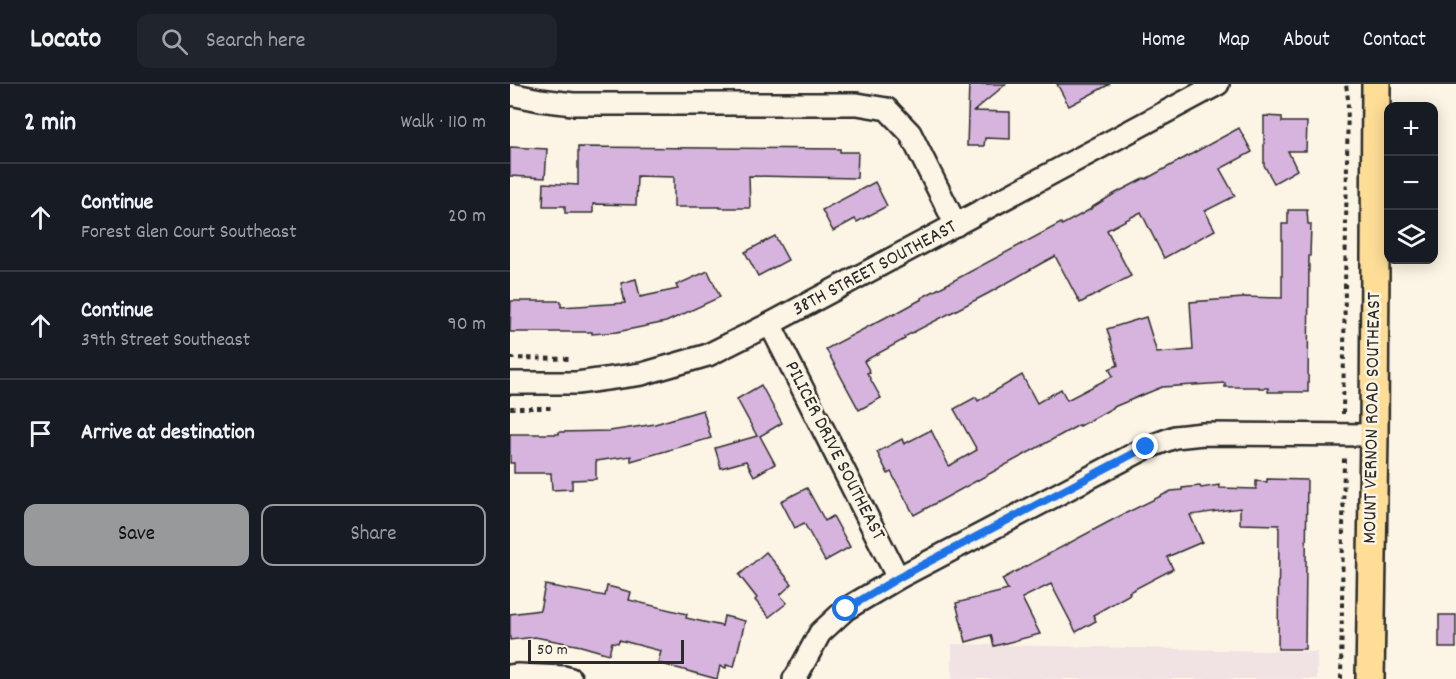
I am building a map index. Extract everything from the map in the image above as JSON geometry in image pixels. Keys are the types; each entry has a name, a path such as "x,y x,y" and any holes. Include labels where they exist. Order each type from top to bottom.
{"main road":[{"name":"MOUNT VERNON ROAD SOUTHEAST","path":"1370,679 1376,84"}],"street":[{"name":"38TH STREET SOUTHEAST","path":"510,383 577,383 642,374 708,355 956,225 1209,86"},
{"path":"510,94 573,104 857,104 887,109 910,133 956,225"},
{"name":"PILICER DRIVE SOUTHEAST","path":"770,324 898,578"},
{"path":"794,679 820,633 846,609 898,578 1146,447 1175,437 1203,434 1374,435"},
{"path":"510,676 571,679"}],"path":[{"path":"1343,418 1348,99 1346,84"},
{"path":"510,358 572,359"},
{"path":"510,408 553,408"},
{"path":"1341,679 1344,456"}],"shaded area":[{"path":"952,644 1317,652 1317,679 952,679"}],"building":[{"path":"969,84 1006,84 974,111 1010,112 1010,139 985,138 984,146 967,146"},
{"path":"1057,84 1110,84 1069,106"},
{"path":"1264,116 1282,117 1282,122 1307,122 1306,151 1288,151 1297,170 1274,183 1264,165"},
{"path":"1239,128 1252,152 1220,169 1235,196 1205,211 1215,230 1164,258 1141,212 1107,230 1131,276 1080,303 1055,256 864,361 870,372 867,373 881,398 859,410 826,349 1061,223 1062,225 1114,194"},
{"path":"510,147 547,149 545,178 510,176"},
{"path":"578,147 840,149 840,152 858,152 857,178 749,176 750,208 720,208 674,207 674,177 637,176 636,205 593,204 593,213 565,213 565,206 543,206 544,183 578,185"},
{"path":"875,182 887,206 857,222 855,219 833,231 822,210"},
{"path":"1288,210 1307,210 1308,224 1311,224 1308,392 1268,392 1268,388 1225,387 1225,383 1162,387 1116,406 1079,425 914,515 891,472 888,474 877,452 902,439 904,444 931,430 949,466 977,450 954,409 976,397 978,401 1022,375 1037,403 1061,389 1067,400 1113,376 1109,369 1118,365 1107,329 1146,317 1157,353 1193,350 1190,302 1243,297 1282,298 1282,224 1288,224"},
{"path":"775,236 788,260 758,276 745,252"},
{"path":"708,271 720,297 666,322 617,332 592,334 592,332 510,332 511,301 561,301 561,307 625,303 621,283 636,279 640,297 678,289 676,285"},
{"path":"761,385 782,423 760,436 775,464 754,476 746,461 721,468 715,448 757,436 737,399"},
{"path":"703,410 711,438 631,461 631,456 596,461 596,479 572,480 572,489 552,490 551,473 514,473 514,463 510,463 510,434 610,431 655,424"},
{"path":"1267,479 1307,480 1305,649 1278,649 1279,525 1240,524 1240,508 1190,515 1202,542 1167,557 1173,569 1129,592 1130,594 1093,615 1096,621 1076,632 1051,584 1022,598 1040,634 994,646 991,635 966,642 956,603 1008,590 1002,579 1171,491 1219,485 1220,488 1256,489 1256,481 1267,482"},
{"path":"807,488 825,521 833,516 850,547 825,561 804,523 795,528 781,501"},
{"path":"766,552 792,584 780,595 787,603 769,617 739,575"},
{"path":"545,585 605,596 607,586 631,592 629,600 687,614 686,618 722,626 724,616 745,621 734,667 720,666 717,679 658,663 661,651 619,640 618,643 612,642 609,654 535,637 510,640 510,614 540,610"},
{"path":"1439,615 1456,615 1456,648 1439,648"}],"route":[{"path":"846,609 898,578 1146,447"}]}
